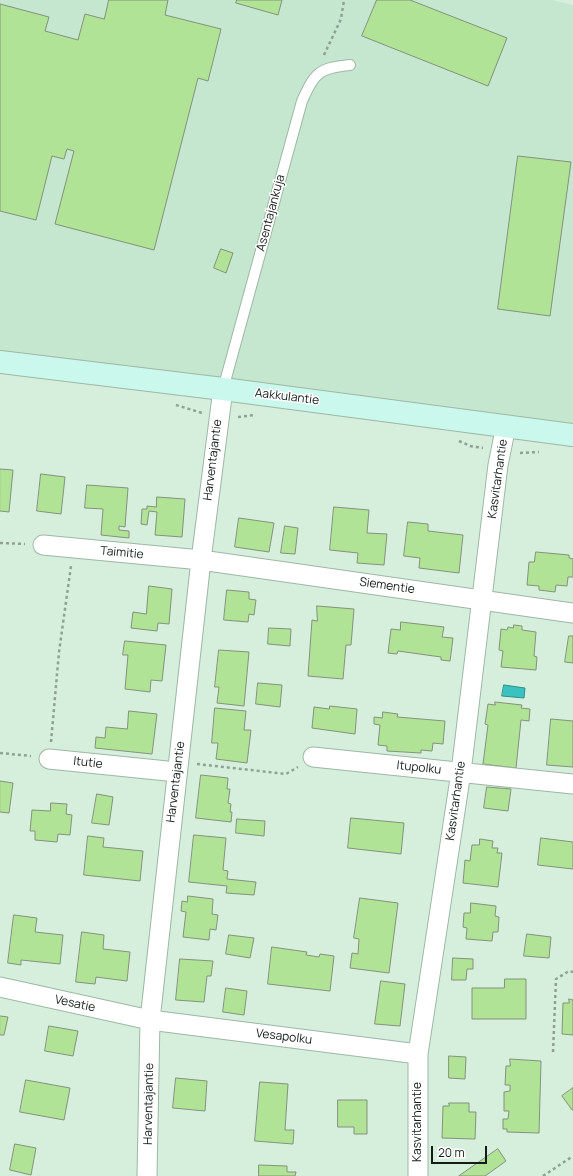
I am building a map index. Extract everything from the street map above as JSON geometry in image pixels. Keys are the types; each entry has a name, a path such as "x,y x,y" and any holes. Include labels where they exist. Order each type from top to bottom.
{"street":[{"name":"Aakkulantie","path":"0,362 223,389 573,435"},
{"name":"Harventajantie","path":"147,1176 150,1020 201,560 223,389"},
{"name":"Kasvitarhantie","path":"418,1176 418,1054 461,772 498,465 506,426"},
{"name":"Taimitie","path":"43,545 201,560"},
{"name":"Siementie","path":"201,560 573,613"},
{"name":"Itupolku","path":"313,757 573,784"},
{"name":"Itutie","path":"49,759 178,767"},
{"name":"Vesatie","path":"0,987 150,1020"},
{"name":"Vesapolku","path":"150,1020 418,1054"}],"lane":[{"path":"312,79 329,67 350,65"},
{"name":"Asentajankuja","path":"223,389 302,101 312,79"}],"path":[{"path":"312,79 342,18 344,0"},
{"path":"0,543 43,545"},
{"path":"0,753 49,759 58,652 74,548"},
{"path":"178,767 286,774 313,757"},
{"path":"553,1052 556,979 569,971 573,972"},
{"path":"543,1176 573,1156"}],"shaded area":[{"path":"0,0 552,0 573,5 573,435 0,362"}],"water":[{"path":"504,685 525,688 524,698 502,696"}],"building":[{"path":"109,0 168,0 165,15 221,29 208,81 198,78 154,250 55,224 74,151 67,149 64,159 52,156 36,220 0,211 0,4 49,17 45,31 78,40 85,14 104,19"},
{"path":"237,0 282,0 278,15 236,3"},
{"path":"377,0 410,0 507,38 488,86 362,36"},
{"path":"518,156 571,162 550,316 498,309"},
{"path":"221,249 233,253 226,273 214,268"},
{"path":"0,469 13,470 9,512 0,511"},
{"path":"41,474 65,477 61,514 37,511"},
{"path":"87,485 128,488 125,527 119,526 119,530 129,531 129,538 101,535 103,509 85,508"},
{"path":"157,497 185,499 182,537 155,535 157,512 149,511 147,525 141,524 142,509 147,509 147,506 156,507"},
{"path":"334,507 369,510 367,533 387,534 384,565 357,563 358,553 330,550"},
{"path":"239,518 274,523 269,552 235,547"},
{"path":"408,522 428,524 428,531 463,535 459,573 419,568 420,558 404,556"},
{"path":"285,526 298,528 295,554 281,553"},
{"path":"536,552 569,555 569,558 573,559 573,577 568,577 567,586 556,585 555,592 539,590 539,586 527,585 529,562 534,562"},
{"path":"149,586 172,589 169,624 158,623 157,631 131,628 133,612 146,614"},
{"path":"227,590 249,592 249,599 256,600 254,615 249,614 248,622 224,620"},
{"path":"317,606 354,609 351,645 346,645 343,679 308,676 312,620 317,621"},
{"path":"401,622 444,627 442,637 453,638 450,661 441,660 441,657 398,651 397,654 388,653 391,629 400,630"},
{"path":"514,625 522,626 522,630 536,632 534,656 537,657 536,670 501,667 503,651 499,650 501,629 507,630 508,627 513,628"},
{"path":"269,628 291,629 290,646 268,644"},
{"path":"569,636 573,636 573,663 565,662"},
{"path":"125,641 166,645 162,681 151,680 150,692 125,689 128,655 123,655"},
{"path":"219,650 249,652 244,706 217,703 219,687 215,687"},
{"path":"258,683 282,685 280,707 256,704"},
{"path":"495,702 522,705 521,708 530,709 529,721 521,720 516,768 483,764 488,725 485,724 488,704 495,705"},
{"path":"330,706 357,709 355,734 312,728 314,707 329,709"},
{"path":"215,708 246,711 244,730 251,730 247,763 216,759 218,743 212,743"},
{"path":"129,711 157,714 152,754 95,748 96,737 105,738 106,727 127,729"},
{"path":"383,712 398,714 397,717 445,721 443,744 433,743 432,751 421,750 421,753 387,751 387,746 378,745 380,725 374,724 374,717 382,718"},
{"path":"551,719 573,721 573,767 547,765"},
{"path":"201,775 228,778 227,789 230,789 228,803 231,804 231,822 196,818"},
{"path":"0,781 13,783 9,813 0,812"},
{"path":"487,787 511,789 508,811 484,808"},
{"path":"97,794 113,797 109,825 92,823"},
{"path":"51,803 67,804 66,814 72,815 70,835 58,834 57,842 35,840 35,831 30,831 32,810 50,811"},
{"path":"351,818 404,823 401,854 348,848"},
{"path":"237,819 265,821 264,836 236,833"},
{"path":"194,835 226,838 223,870 228,871 227,879 256,882 254,895 226,893 227,886 189,882"},
{"path":"88,836 104,838 103,847 143,851 140,881 84,875"},
{"path":"541,838 573,842 573,869 538,865"},
{"path":"480,839 493,841 492,848 498,848 497,853 502,853 498,887 463,883 465,860 470,861 472,845 479,845"},
{"path":"188,896 213,899 212,914 218,915 216,930 210,929 209,940 183,937 186,912 181,911 182,901 187,902"},
{"path":"360,898 398,903 389,973 350,968 352,953 358,954 359,939 354,938"},
{"path":"471,903 496,906 495,916 499,917 498,932 493,932 492,941 466,939 467,928 463,927 464,913 470,913"},
{"path":"14,915 37,918 35,932 63,935 60,964 21,960 21,965 8,963"},
{"path":"82,932 104,935 103,949 130,952 127,981 96,977 95,984 76,982"},
{"path":"527,934 551,937 549,958 524,956"},
{"path":"229,935 254,938 250,958 226,954"},
{"path":"272,947 307,952 306,955 319,957 320,954 334,956 330,991 268,984"},
{"path":"453,958 473,959 473,969 467,969 466,980 452,980"},
{"path":"180,959 213,961 211,976 207,976 204,1002 176,1000"},
{"path":"505,979 526,979 526,1019 472,1019 472,988 504,988"},
{"path":"381,981 405,984 400,1026 375,1024"},
{"path":"226,988 247,991 244,1015 223,1012"},
{"path":"569,999 573,1000 573,1035 562,1034 563,1003 569,1003"},
{"path":"0,1016 8,1017 4,1035 0,1035"},
{"path":"49,1026 78,1031 73,1056 45,1051"},
{"path":"449,1056 466,1057 465,1079 449,1078"},
{"path":"510,1059 541,1061 539,1133 507,1132 507,1129 503,1129 503,1119 508,1119 509,1111 504,1111 504,1092 510,1091 510,1085 505,1085 506,1066 510,1066"},
{"path":"176,1078 207,1081 205,1111 173,1108"},
{"path":"26,1080 70,1088 64,1120 20,1112"},
{"path":"260,1082 288,1084 285,1130 294,1130 293,1144 255,1141"},
{"path":"573,1088 573,1110 572,1110 562,1096"},
{"path":"338,1100 367,1100 367,1134 354,1134 354,1127 338,1127"},
{"path":"449,1103 469,1103 469,1112 476,1112 475,1139 442,1138 443,1106 449,1106"},
{"path":"15,1144 36,1148 31,1175 10,1170"},
{"path":"498,1149 506,1161 485,1176 459,1176"},
{"path":"259,1165 287,1166 287,1172 296,1172 295,1176 259,1176"}]}
